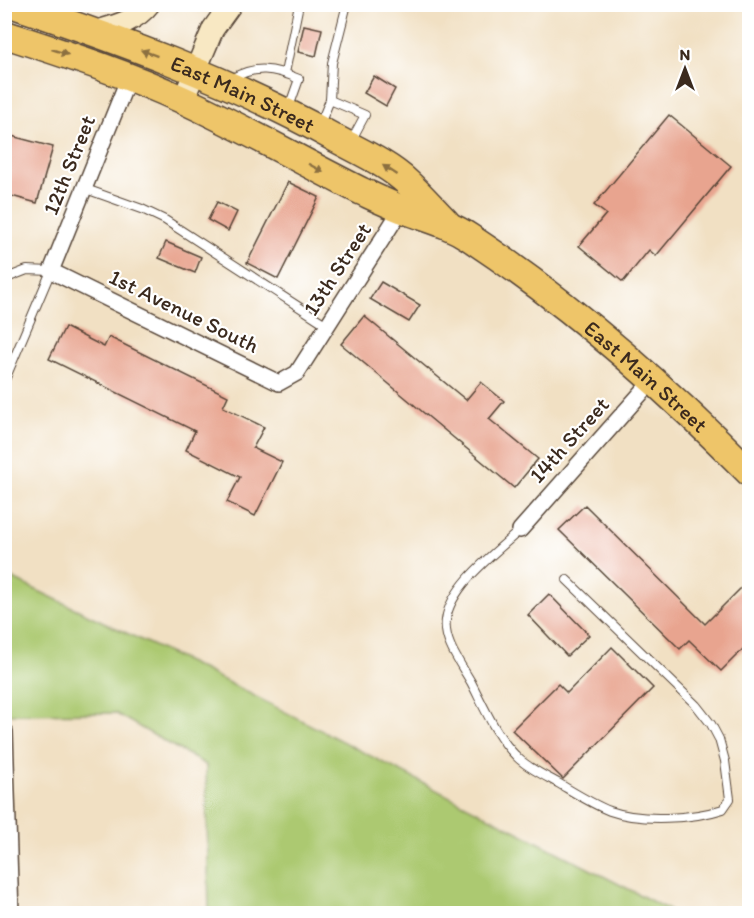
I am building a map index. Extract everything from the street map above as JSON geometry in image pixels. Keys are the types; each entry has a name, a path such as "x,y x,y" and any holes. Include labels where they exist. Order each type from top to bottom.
{"highway":[{"name":"East Main Street","path":"12,4 195,69 287,112 394,173 408,199"},
{"name":"East Main Street","path":"4,34 129,77 183,100 265,140 337,179 408,199 468,237 552,297 652,381 750,473"}],"main road":[{"path":"94,32 132,19 143,12 149,4"},
{"path":"183,100 213,29 231,4"}],"street":[{"name":"12th Street","path":"51,271 129,77"},
{"name":"13th Street","path":"297,373 408,199"},
{"name":"1st Avenue South","path":"51,271 279,383 297,373"},
{"name":"14th Street","path":"520,530 652,381"},
{"path":"5,731 11,914"}],"lane":[{"path":"285,73 299,4"},
{"path":"318,129 330,100 332,63 347,4"},
{"path":"224,83 244,71 278,70 299,79 287,112"},
{"path":"330,100 365,115 349,146"},
{"path":"83,188 142,209 165,220 327,325"},
{"path":"4,279 27,270 51,271 4,382"},
{"path":"520,530 463,585 450,604 446,621 448,640 502,739 517,758 611,812 638,817 666,817 710,814 723,809 730,799 726,761 711,724 696,705 567,580"}],"green space":[{"path":"5,575 204,670 675,913 209,913 206,765 115,713 5,714"}],"building":[{"path":"304,25 322,29 316,56 298,52"},
{"path":"374,76 395,89 386,106 364,93"},
{"path":"669,115 731,166 656,256 649,250 623,282 579,246 606,214 594,205"},
{"path":"4,134 53,147 37,203 4,194"},
{"path":"288,182 319,197 278,279 247,263"},
{"path":"217,202 237,212 228,231 208,220"},
{"path":"166,242 201,257 195,273 159,258"},
{"path":"381,282 420,305 409,322 370,299"},
{"path":"364,316 466,400 481,382 504,401 489,419 538,459 514,488 341,344"},
{"path":"65,327 104,347 109,337 228,396 223,407 264,427 253,448 282,462 255,516 227,502 240,477 186,450 195,431 49,359"},
{"path":"585,505 705,624 750,579 750,642 721,671 689,640 680,649 559,530"},
{"path":"549,594 589,635 567,656 528,615"},
{"path":"612,647 653,688 563,779 512,730 558,684 567,693"}]}
